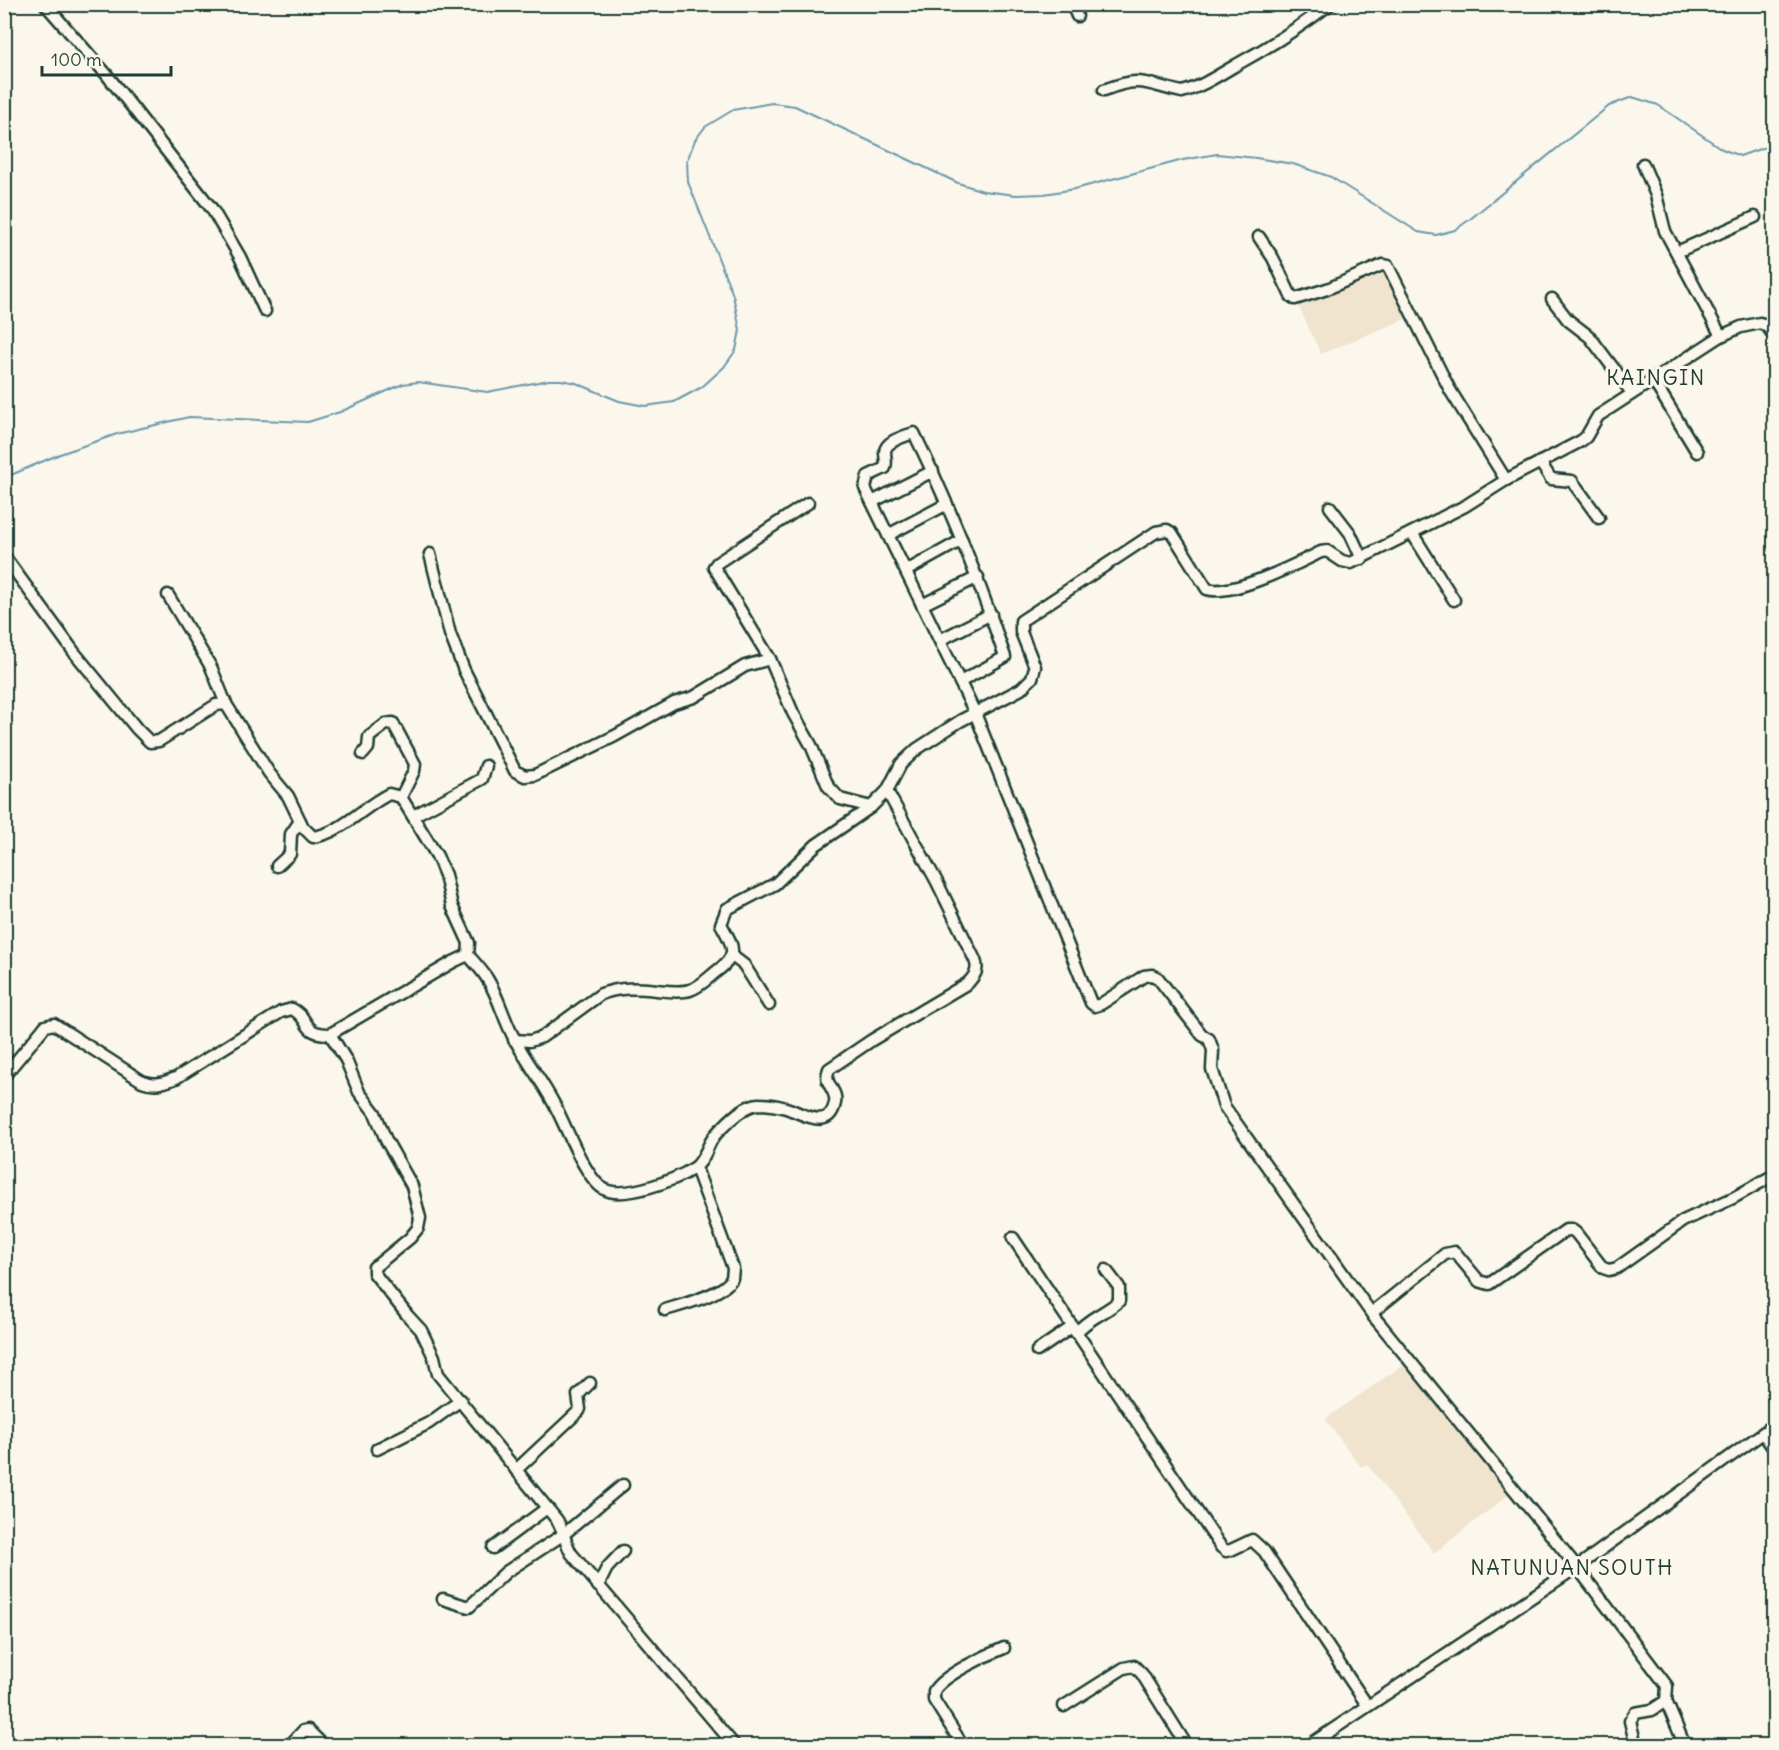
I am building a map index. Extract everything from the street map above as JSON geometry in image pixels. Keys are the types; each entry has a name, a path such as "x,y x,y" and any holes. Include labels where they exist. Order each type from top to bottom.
{"street":[{"path":"45,4 107,75 212,209 240,258 266,311"},
{"path":"1072,4 1077,16"},
{"path":"1104,90 1122,83 1138,81 1182,92 1188,90 1277,41 1330,4"},
{"path":"1643,164 1656,195 1665,231 1721,336"},
{"path":"1677,252 1755,217"},
{"path":"1259,237 1269,251 1291,296 1295,299 1328,289 1382,266 1388,267 1450,390 1506,480"},
{"path":"1552,299 1568,320 1590,337 1632,393"},
{"path":"514,1040 530,1041 542,1037 601,994 612,990 637,988 690,990 722,967 732,956 732,944 721,924 727,909 775,884 816,845 871,807 887,791 894,776 909,756 928,741 1021,689 1032,678 1035,667 1021,632 1021,621 1161,530 1172,533 1207,589 1213,591 1253,582 1321,552 1331,553 1346,563 1362,559 1465,506 1506,480 1587,437 1595,418 1721,336 1741,327 1761,323 1767,326 1774,336"},
{"path":"1653,380 1697,452"},
{"path":"960,682 1005,657 978,577 933,471 914,433 892,442 886,448 885,468 868,476 865,488 975,713 1091,1003 1095,1006 1101,1004 1144,976 1152,975 1158,978 1202,1035 1209,1039 1213,1050 1212,1069 1224,1106 1374,1317 1577,1567 1666,1686 1666,1701 1685,1746"},
{"path":"1540,462 1551,479 1568,479 1574,483 1599,518"},
{"path":"872,501 933,471"},
{"path":"807,503 714,567 770,658 828,786 840,799 871,807"},
{"path":"888,535 947,504"},
{"path":"1330,507 1350,533 1362,559"},
{"path":"1412,533 1454,600"},
{"path":"906,571 962,540"},
{"path":"430,554 442,609 454,648 496,729 511,765 525,776 535,775 583,752 674,703 694,698 745,666 770,658"},
{"path":"4,556 74,652 150,742 159,741 216,705 226,704"},
{"path":"922,605 978,577"},
{"path":"168,595 211,667 226,704 269,773 288,796 303,828 313,837 322,836 342,825 389,794 401,797 445,875 452,906 469,943 468,955 489,981 514,1040 555,1106 592,1178 601,1188 613,1193 640,1190 696,1168 712,1139 724,1125 748,1107 759,1104 785,1108 817,1119 830,1113 836,1102 827,1081 828,1069 968,983 975,975 978,968 975,960 937,882 887,791"},
{"path":"940,640 991,614"},
{"path":"363,754 368,748 369,737 386,724 393,723 415,764 414,771 401,797"},
{"path":"413,816 482,779 486,766"},
{"path":"277,866 290,854 291,834 300,821"},
{"path":"4,1076 42,1030 54,1024 142,1081 152,1085 176,1078 287,1009 300,1014 311,1031 318,1034 330,1034 468,955"},
{"path":"732,956 744,966 770,1005"},
{"path":"330,1034 346,1060 359,1092 375,1113 386,1140 412,1186 420,1218 418,1228 410,1239 377,1265 374,1273 421,1330 434,1357 438,1374 557,1520 565,1542 572,1553 735,1746"},
{"path":"665,1310 724,1287 732,1278 733,1268 696,1168"},
{"path":"1374,1317 1374,1311 1378,1306 1445,1254 1455,1252 1479,1281 1489,1284 1566,1230 1572,1230 1603,1268 1609,1270 1617,1268 1683,1221 1733,1198 1774,1175"},
{"path":"1013,1238 1221,1547 1226,1551 1231,1550 1252,1540 1264,1551 1367,1705"},
{"path":"1037,1351 1113,1306 1119,1300 1119,1287 1106,1270"},
{"path":"516,1470 579,1411 578,1395 590,1383"},
{"path":"377,1449 429,1424 461,1400"},
{"path":"1308,1746 1577,1567 1774,1425"},
{"path":"1763,1433 1774,1449"},
{"path":"443,1599 469,1606 506,1572 564,1534 623,1485"},
{"path":"493,1548 547,1508"},
{"path":"598,1586 607,1568 623,1551"},
{"path":"963,1746 934,1701 934,1691 978,1659 1004,1648"},
{"path":"1064,1706 1124,1668 1134,1666 1142,1674 1187,1746"},
{"path":"1636,1746 1630,1721 1635,1713 1652,1710 1666,1701"},
{"path":"289,1746 303,1731 308,1730 324,1746"}],"shaded area":[{"path":"1383,256 1415,315 1321,354 1295,299"},
{"path":"1409,1361 1515,1490 1434,1553 1367,1464 1361,1467 1325,1419"}],"waterway":[{"path":"4,478 60,454 117,434 189,417 308,422 340,412 403,384 418,382 487,392 549,380 561,380 576,383 619,401 645,406 674,402 702,387 724,367 736,350 740,330 733,295 688,182 687,161 695,140 705,127 733,110 772,103 795,106 958,183 983,191 1016,195 1044,194 1075,189 1183,160 1217,154 1293,164 1331,177 1418,232 1436,235 1455,230 1609,106 1632,97 1658,105 1722,149 1740,156 1774,144"}],"district":[{"name":"KAINGIN","path":"1656,377"},
{"name":"NATUNUAN SOUTH","path":"1572,1567"}]}
